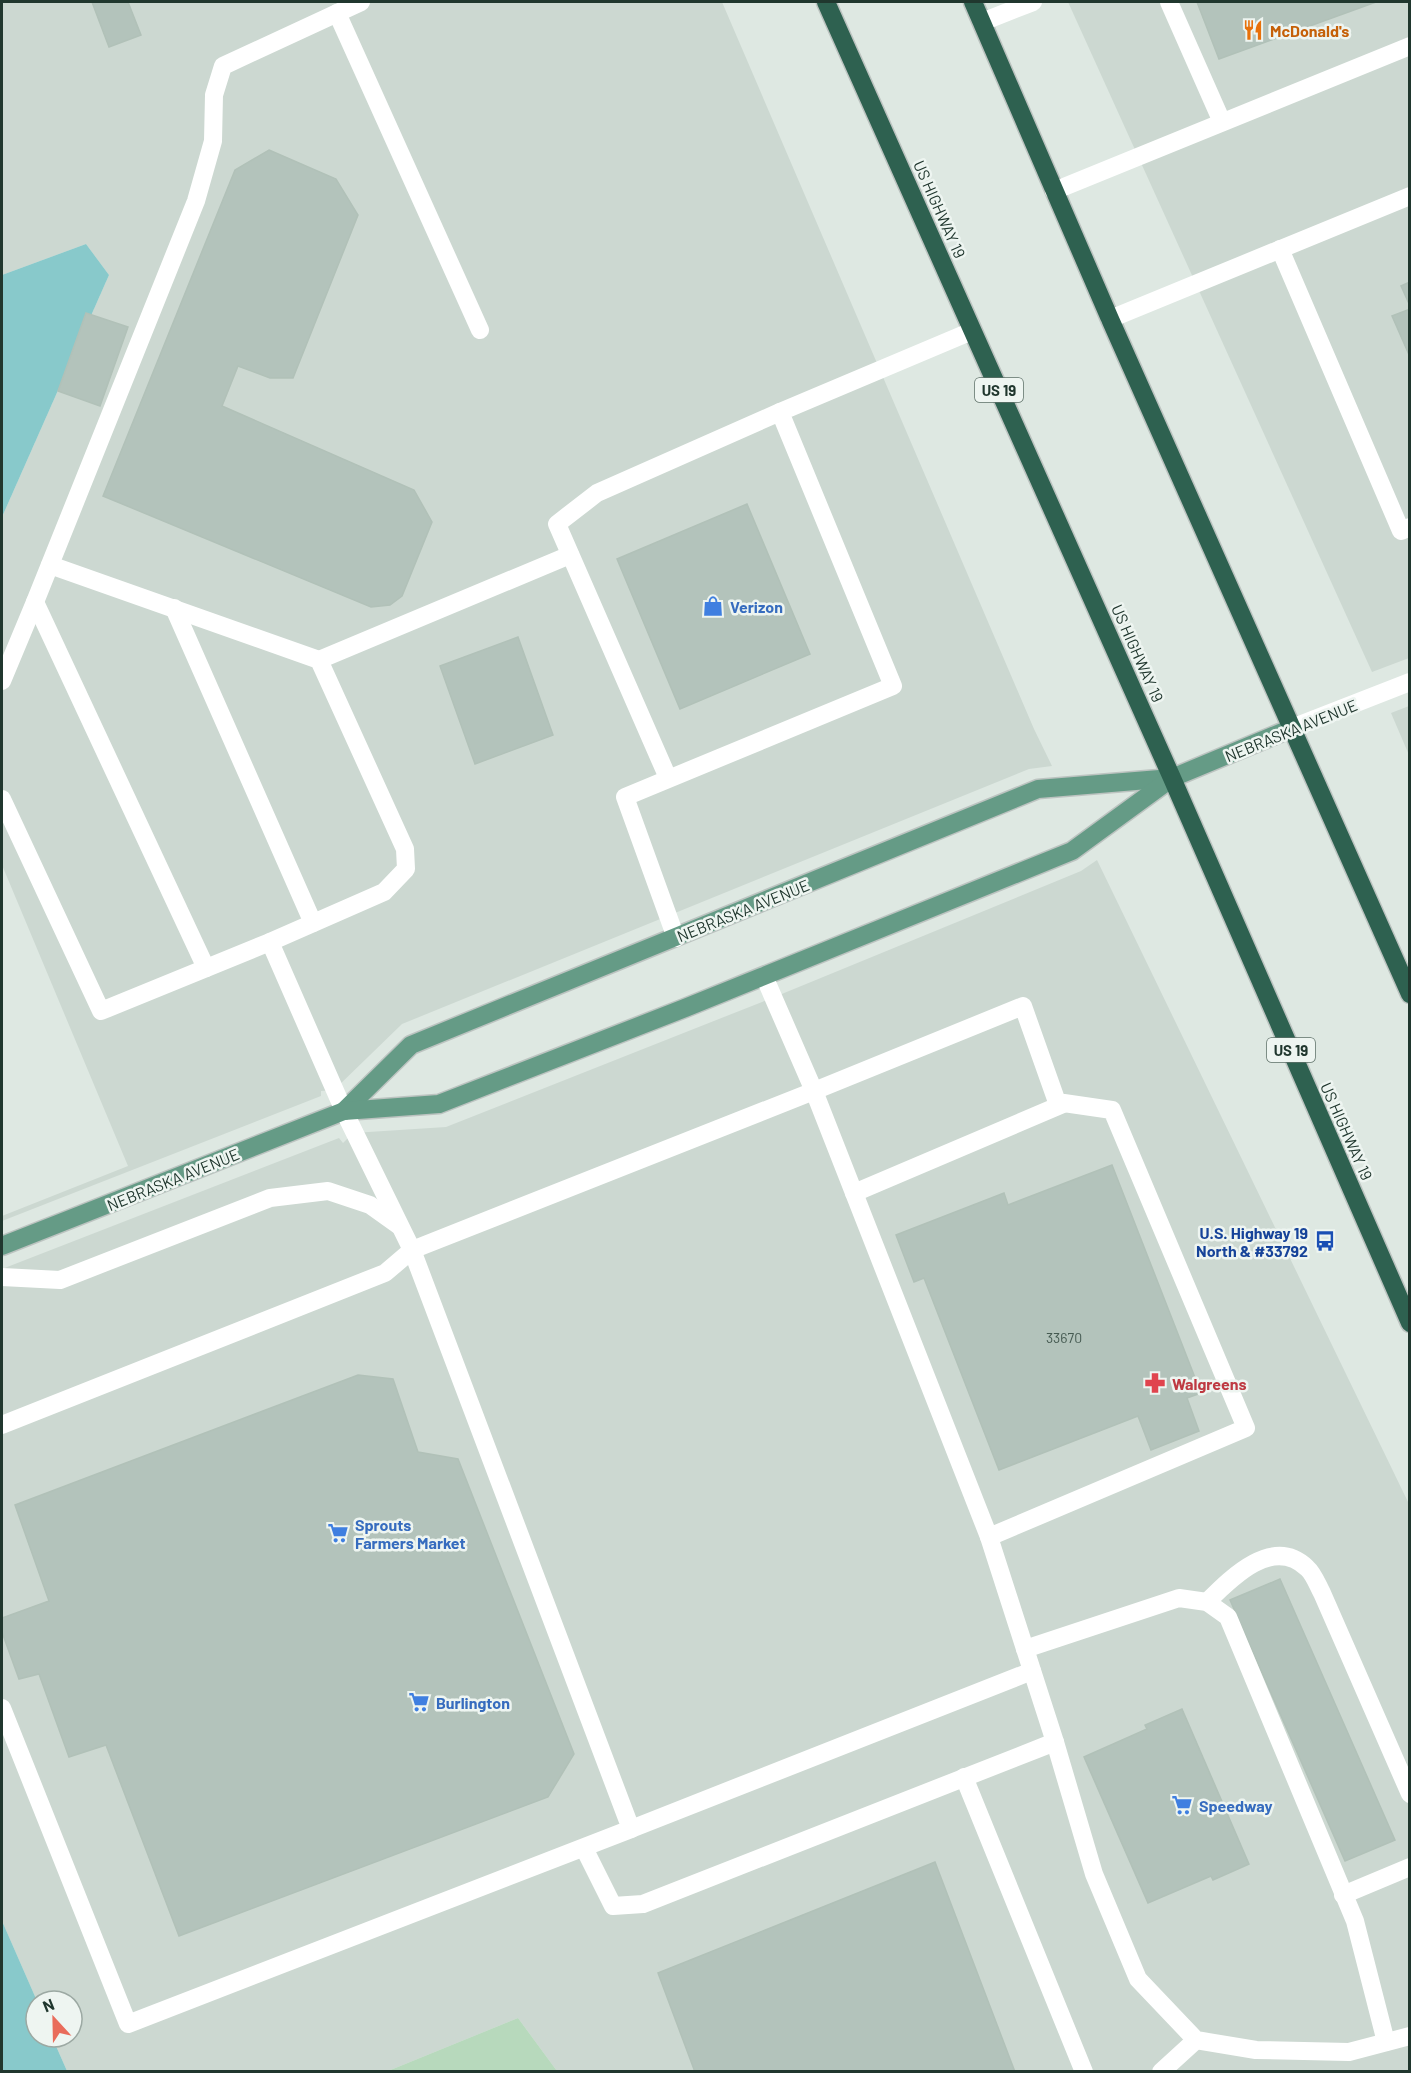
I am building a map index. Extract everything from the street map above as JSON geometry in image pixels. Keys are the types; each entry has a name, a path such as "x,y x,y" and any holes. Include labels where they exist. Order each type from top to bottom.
{"highway":[{"name":"US HIGHWAY 19","path":"826,2 1172,778 1410,1323"},
{"path":"973,2 1110,319 1410,994"}],"main road":[{"name":"NEBRASKA AVENUE","path":"2,1246 344,1112 440,1104 764,976 1072,850 1172,778 1292,728"},
{"name":"NEBRASKA AVENUE","path":"344,1112 411,1045 1038,789 1172,778"}],"street":[{"path":"2,681 196,201 213,141 214,95 223,66 361,2"},
{"path":"982,22 1033,2"},
{"path":"1169,2 1222,122"},
{"path":"337,13 480,330"},
{"path":"1054,191 1410,46"},
{"path":"1110,319 1410,196"},
{"path":"1280,249 1401,531 1410,527"},
{"path":"668,778 557,524 597,493 972,331"},
{"path":"676,938 625,796 893,686 780,412"},
{"path":"50,565 319,660 570,555"},
{"path":"35,602 206,969"},
{"path":"174,608 313,923"},
{"path":"2,799 101,1011 270,942 384,892 406,869 405,849 319,660"},
{"name":"NEBRASKA AVENUE","path":"1292,728 1410,682"},
{"path":"270,942 344,1112 412,1250 631,1829"},
{"path":"764,976 814,1091 989,1537 1055,1742 1094,1874 1138,1979 1196,2040 1256,2050 1349,2052 1410,2036"},
{"path":"2,1425 385,1273 412,1250 1023,1006 1057,1102 1112,1110 1246,1428 989,1537"},
{"path":"854,1193 1063,1104"},
{"path":"2,1277 60,1280 270,1198 328,1191 370,1205 401,1228"},
{"path":"1207,1602 1236,1574 1262,1559 1286,1556 1308,1568 1322,1593 1410,1794"},
{"path":"1025,1649 1179,1598 1207,1602 1228,1617 1355,1921 1386,2042"},
{"path":"2,1708 128,2024 584,1848 1032,1671"},
{"path":"584,1848 613,1906 643,1904 1055,1742"},
{"path":"964,1777 1084,2072"},
{"path":"1343,1895 1410,1867"},
{"path":"1161,2072 1196,2040"}],"shaded area":[{"path":"2,2 722,2 1034,729 1052,766 1029,769 402,1024 334,1090 321,1091 321,1096 2,1221 2,1216 128,1166 2,865 2,517 109,275 86,244 2,275"},
{"path":"1068,2 1409,2 1409,658 1372,672"},
{"path":"1409,706 1409,755 1391,713"},
{"path":"1097,860 1409,1504 1409,2071 557,2071 518,2018 388,2071 67,2071 57,2049 84,2049 84,1989 32,1989 2,1921 2,1269 339,1138 343,1143 353,1133 446,1127 772,998 1081,871"}],"green space":[{"path":"518,2018 557,2071 388,2071"}],"water":[{"path":"86,244 109,275 2,517 2,275"},
{"path":"2,1921 32,1989 24,1989 24,2049 57,2049 67,2071 2,2071"}],"building":[{"path":"92,2 128,2 141,35 109,47"},
{"name":"McDonald's","path":"1197,2 1376,2 1219,59"},
{"path":"269,150 336,179 358,215 293,378 270,378 238,366 222,406 414,490 432,522 402,596 390,605 371,607 103,496 235,170"},
{"path":"1410,282 1410,306 1401,286"},
{"path":"1410,309 1410,357 1392,316"},
{"path":"86,313 128,327 100,406 58,391"},
{"name":"Verizon","path":"747,504 810,654 680,709 617,559"},
{"path":"518,637 553,735 475,764 440,666"},
{"name":"Walgreens","path":"1112,1165 1201,1393 1187,1398 1199,1431 1151,1450 1138,1416 999,1470 924,1278 914,1282 896,1235 1004,1193 1008,1205"},
{"path":"358,1375 393,1379 418,1452 458,1459 574,1754 548,1797 179,1936 106,1745 69,1757 39,1674 19,1679 2,1632 2,1618 49,1601 15,1505"},
{"path":"1280,1579 1395,1840 1345,1861 1230,1600"},
{"path":"1182,1709 1249,1864 1213,1880 1211,1876 1148,1903 1084,1757 1147,1729 1145,1725"},
{"path":"935,1862 1015,2072 695,2072 658,1973"}],"place":[{"name":"McDonald's","path":"1253,30"},
{"name":"Verizon","path":"713,606"},
{"name":"U.S. Highway 19 North & #33792","path":"1325,1241"},
{"name":"Walgreens","path":"1155,1383"},
{"name":"Sprouts Farmers Market","path":"338,1533"},
{"name":"Burlington","path":"419,1702"},
{"name":"Speedway","path":"1182,1805"}]}
